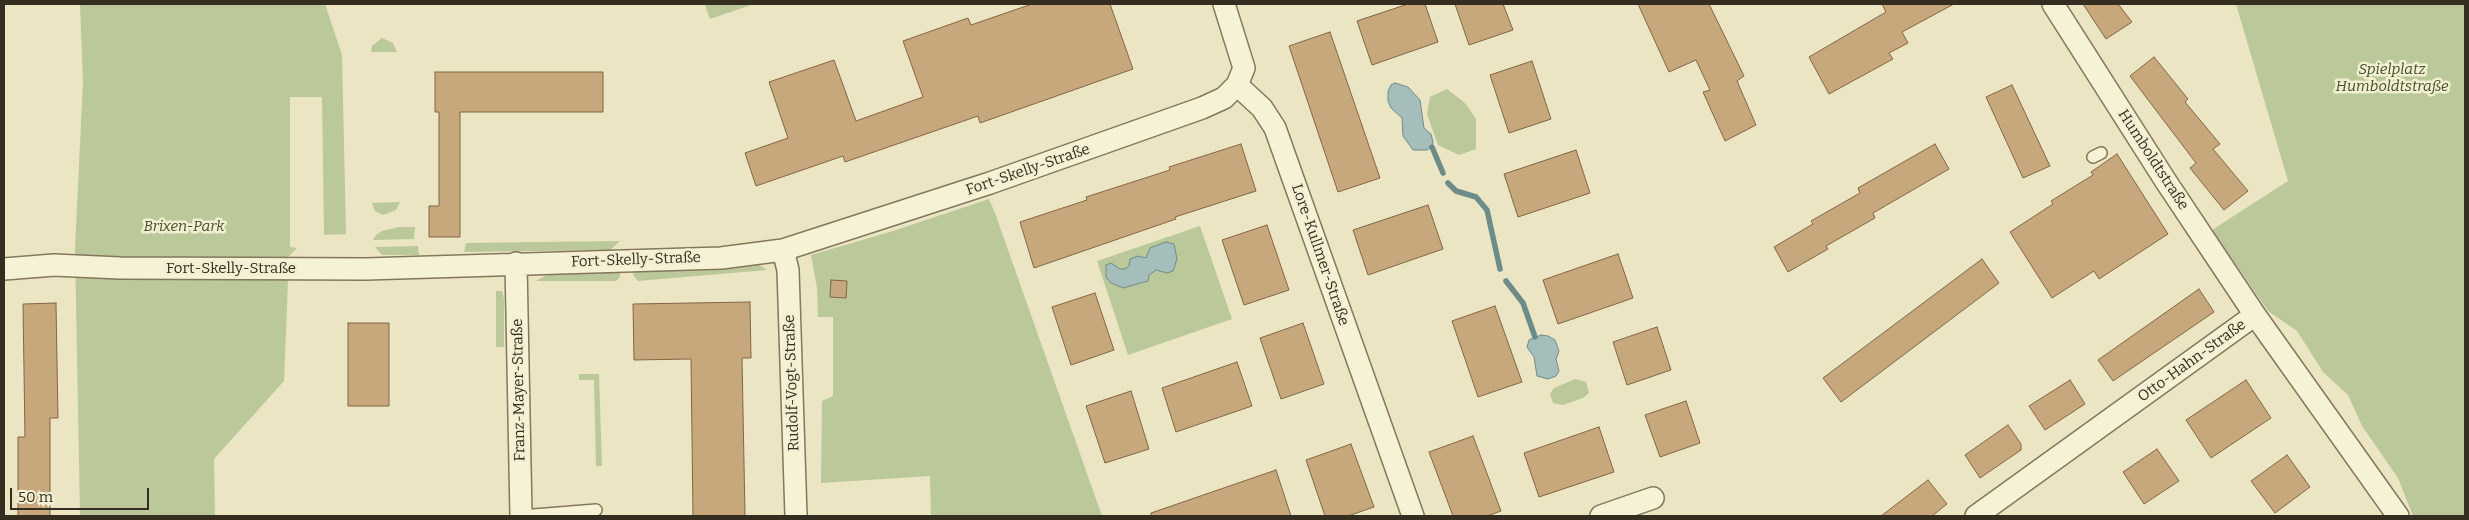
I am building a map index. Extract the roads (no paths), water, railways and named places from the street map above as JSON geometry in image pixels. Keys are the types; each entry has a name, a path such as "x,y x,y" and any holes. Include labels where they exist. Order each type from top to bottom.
{"street":[{"path":"1224,4 1240,50 1244,68 1238,85"},
{"name":"Humboldtstraße","path":"2053,4 2165,180 2256,315"},
{"name":"Fort-Skelly-Straße","path":"4,269 54,265 120,268 312,270 721,258 783,250 910,210 1202,108 1224,98 1238,85"},
{"name":"Lore-Kullmer-Straße","path":"1238,85 1262,108 1275,128 1413,516"},
{"name":"Rudolf-Vogt-Straße","path":"783,250 788,270 796,516"},
{"name":"Franz-Mayer-Straße","path":"516,263 520,516"},
{"name":"Otto-Hahn-Straße","path":"1976,516 2256,315 2398,516"},
{"path":"1601,516 1653,498"}],"lane":[{"path":"520,516 596,510"}],"water":[{"path":"1395,83 1408,87 1420,100 1424,128 1431,134 1433,142 1432,147 1427,150 1413,150 1403,136 1402,118 1391,108 1388,101 1388,91 1391,85"},
{"path":"1166,242 1174,244 1177,259 1173,271 1167,273 1156,270 1149,275 1148,281 1123,288 1111,283 1106,277 1106,265 1111,263 1120,269 1125,269 1129,266 1130,259 1138,256 1146,258 1150,248"},
{"path":"1541,335 1555,340 1559,351 1556,359 1559,371 1556,376 1548,379 1537,376 1534,357 1527,347 1529,340"}],"waterway":[{"path":"1432,147 1443,173"},
{"path":"1448,183 1456,191 1476,197 1487,210 1500,269"},
{"path":"1506,281 1523,303 1535,337"}],"park label":[{"name":"Spielplatz Humboldtstraße","path":"2392,78"},
{"name":"Brixen-Park","path":"184,227"}]}
